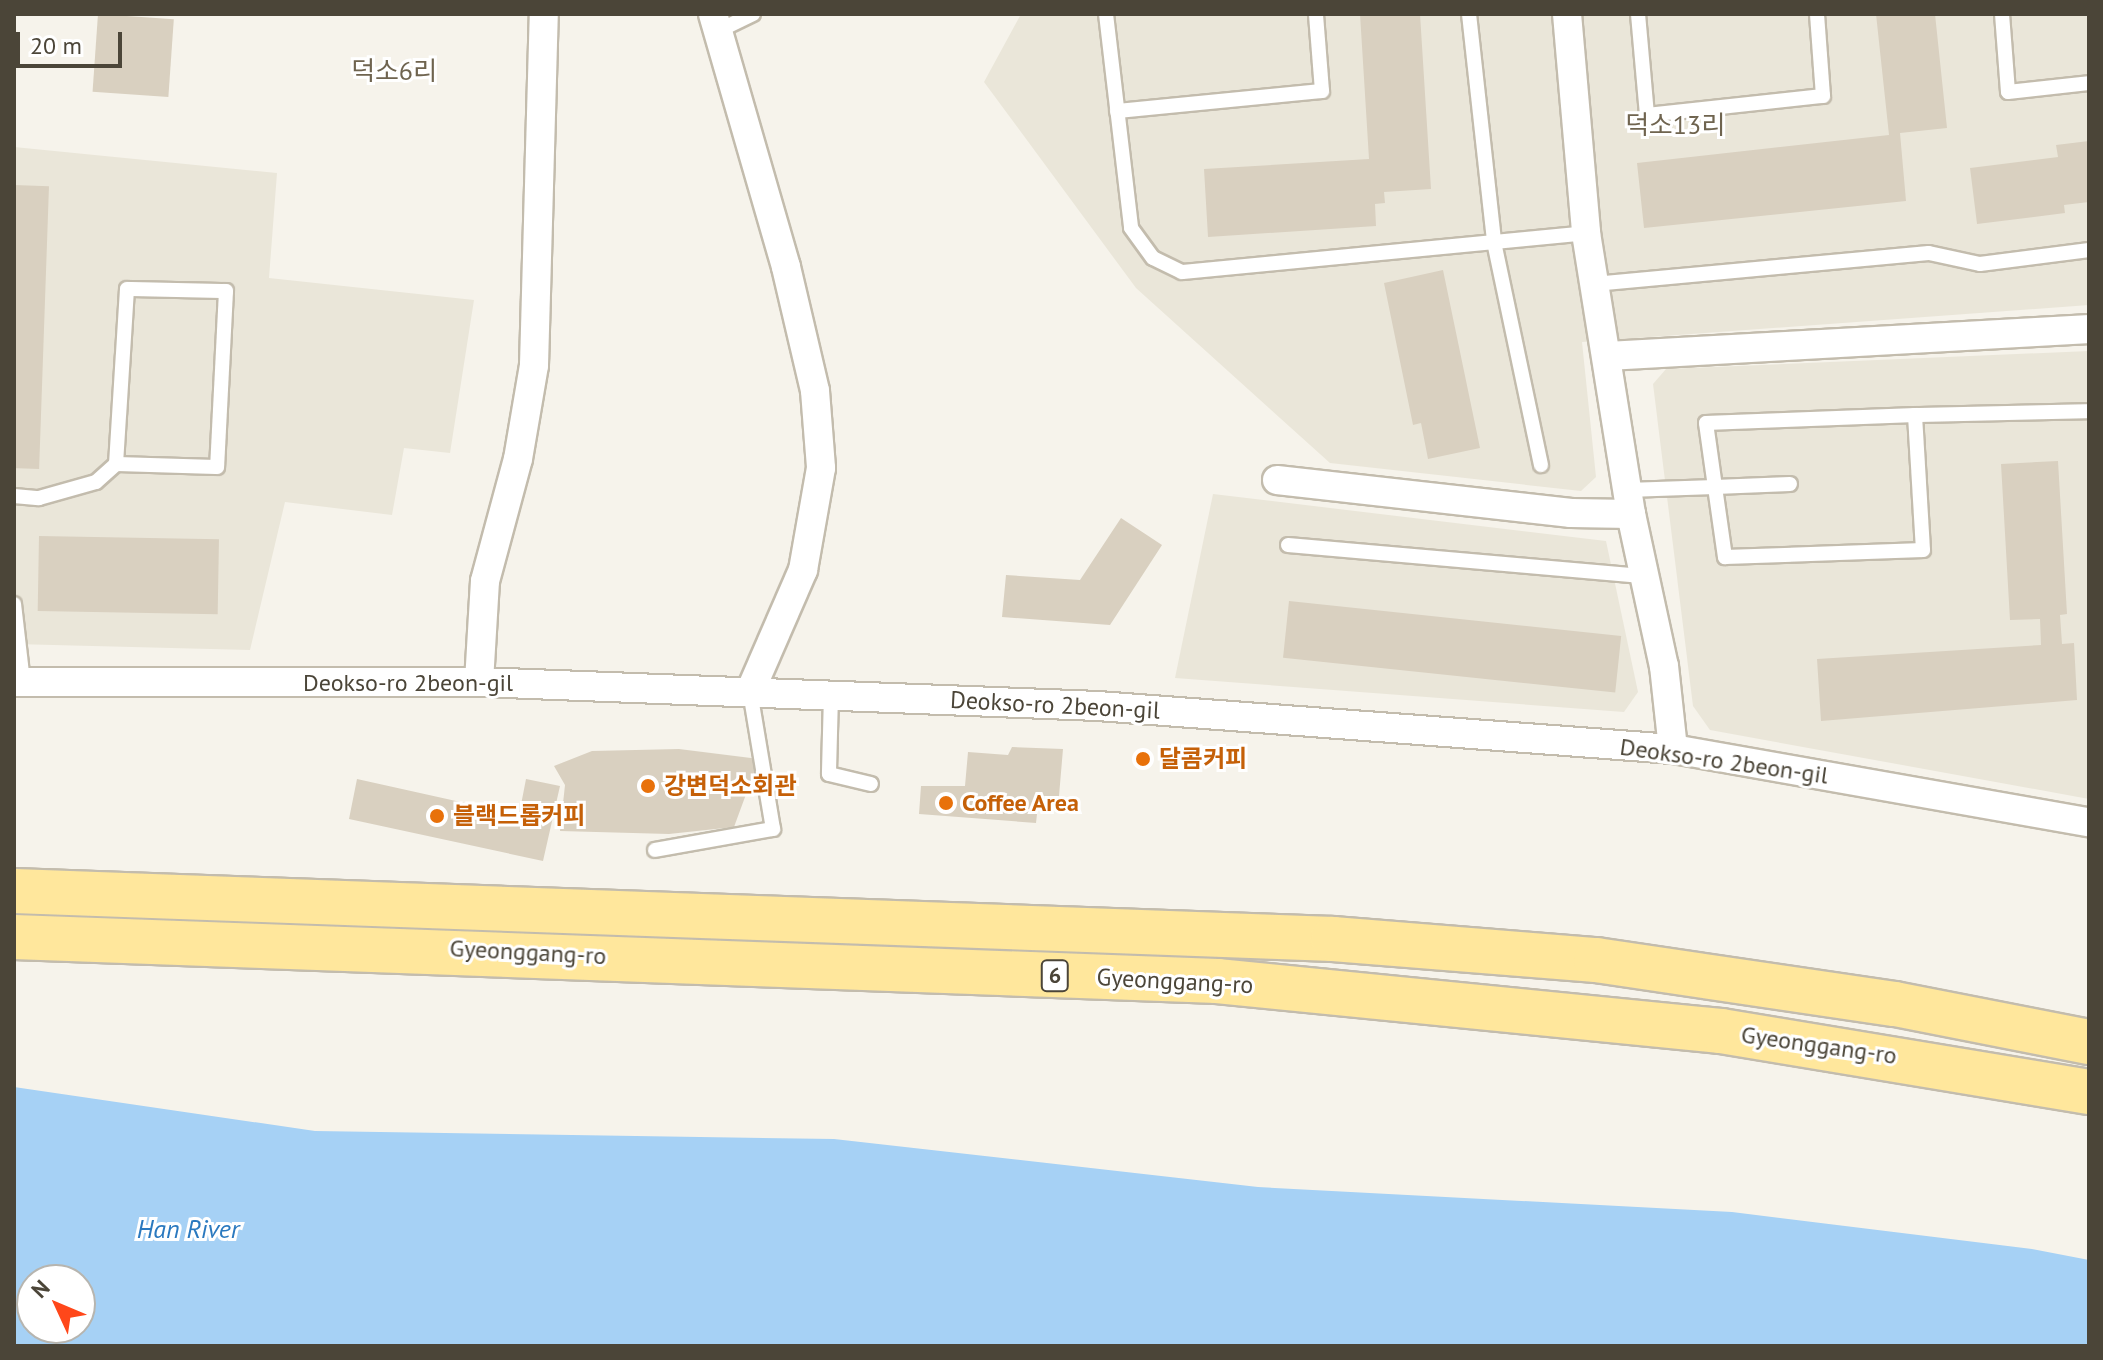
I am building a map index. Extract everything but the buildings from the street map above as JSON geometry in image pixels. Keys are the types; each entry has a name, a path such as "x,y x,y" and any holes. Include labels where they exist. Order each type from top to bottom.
{"main road":[{"name":"Gyeonggang-ro","path":"14,891 1333,939 1596,960 1895,1004 2089,1042"},
{"name":"Gyeonggang-ro","path":"14,937 1217,981 1721,1031 2089,1092"}],"street":[{"path":"479,682 485,581 518,459 534,365 544,14"},
{"path":"1567,14 1586,233 1673,749"},
{"path":"715,22 786,267 815,391 821,468 803,570 750,692"},
{"path":"1608,356 2089,329"},
{"path":"1277,480 1571,513 1629,502"},
{"name":"Deokso-ro 2beon-gil","path":"18,682 479,682 1098,706 1673,749 2089,822"}],"lane":[{"path":"715,22 753,14"},
{"path":"1106,14 1131,228 1153,258 1182,272 1586,233"},
{"path":"1117,111 1322,91 1316,14"},
{"path":"1469,14 1494,242 1541,465"},
{"path":"1638,14 1647,115 1823,96 1817,14"},
{"path":"2002,14 2008,92 2089,83"},
{"path":"1594,284 1929,253 1980,264 2089,250"},
{"path":"14,496 39,498 96,482 116,464 217,467 226,291 127,289 116,464"},
{"path":"1915,415 1923,550 1725,557 1706,423 1915,415 2089,411"},
{"path":"1629,502 1715,487 1790,484"},
{"path":"1288,545 1645,576"},
{"path":"14,604 18,682"},
{"path":"655,850 773,829 750,692"},
{"path":"831,695 829,774 871,784"}],"shaded area":[{"path":"1021,14 2089,14 2089,305 1582,342 1596,477 1581,491 1330,463 1136,288 984,82"},
{"path":"14,147 277,173 269,278 474,300 450,453 404,448 392,515 285,502 250,650 14,644"},
{"path":"2089,351 2089,799 1710,730 1693,706 1653,384 1666,369"},
{"path":"1213,494 1606,541 1638,692 1624,712 1175,678"}],"water":[{"name":"Han River","path":"14,1087 315,1131 834,1139 1258,1187 1732,1212 2032,1249 2089,1260 2089,1346 14,1346"}],"place":[{"name":"달콤커피","path":"1143,759"},
{"name":"강변덕소회관","path":"648,786"},
{"name":"Coffee Area","path":"946,803"},
{"name":"블랙드롭커피","path":"437,816"}],"district":[{"name":"덕소6리","path":"394,71"},
{"name":"덕소13리","path":"1675,125"}]}
